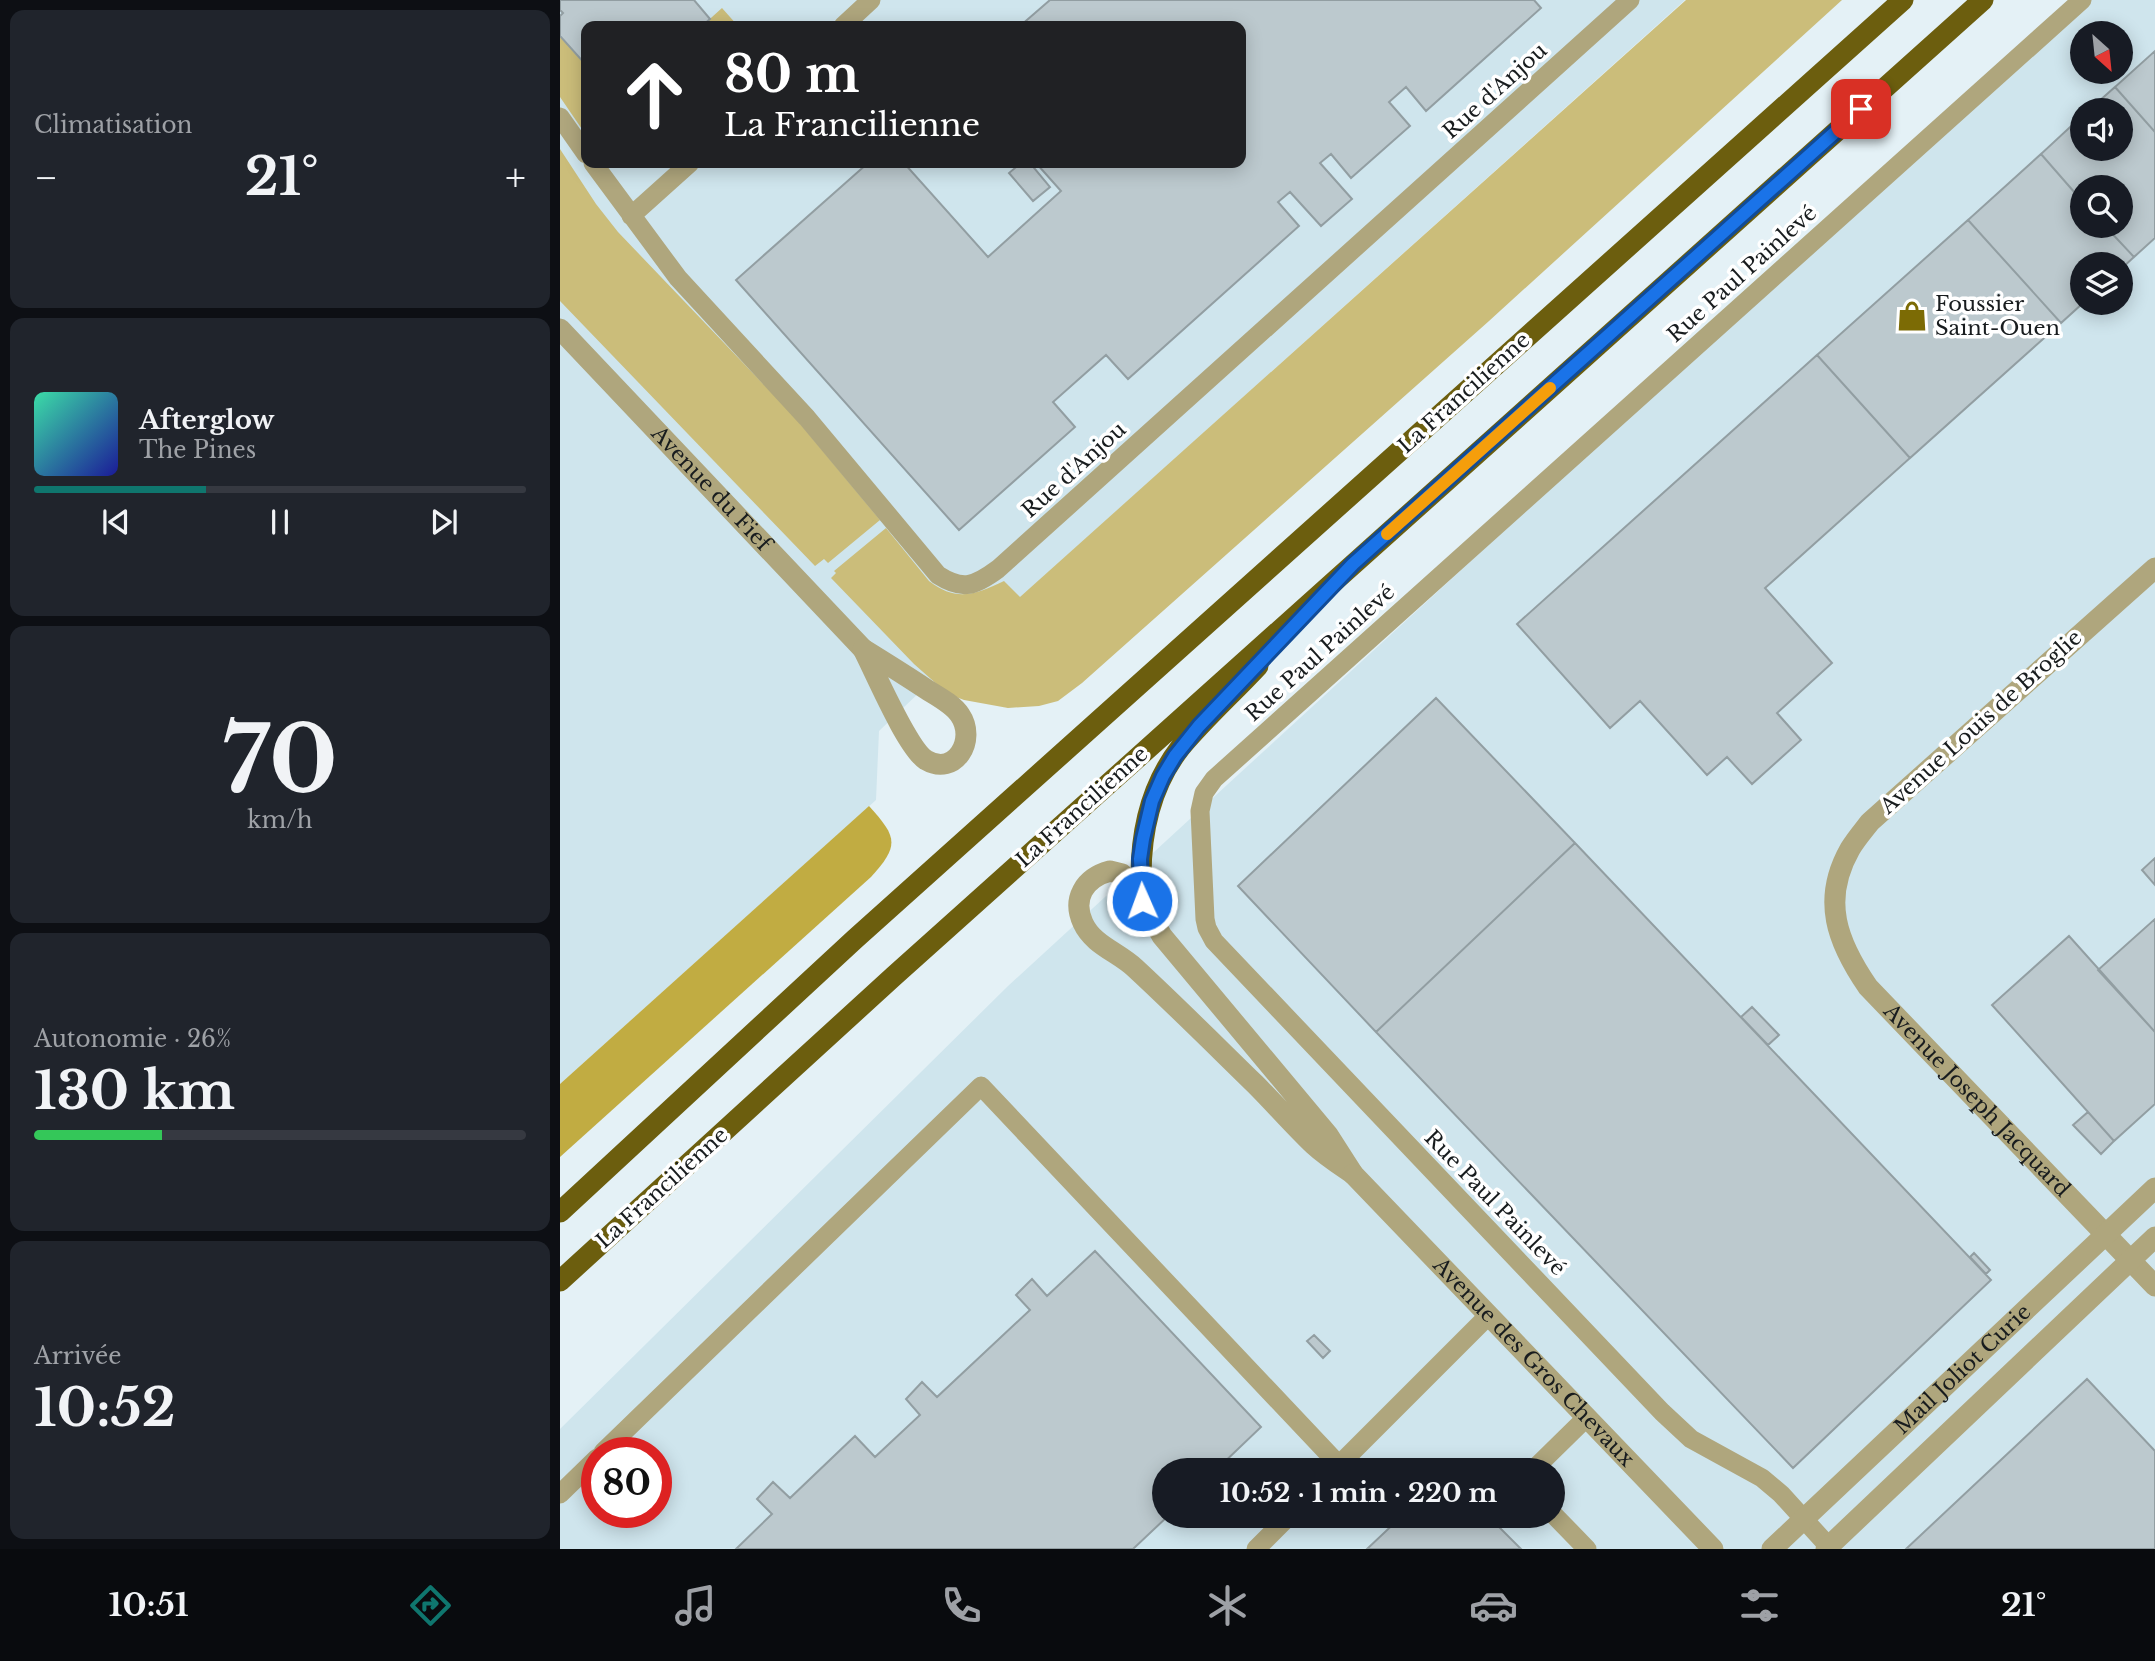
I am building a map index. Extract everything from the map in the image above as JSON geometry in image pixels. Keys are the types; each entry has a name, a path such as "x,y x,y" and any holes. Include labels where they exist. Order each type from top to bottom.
{"highway":[{"name":"La Francilienne","path":"560,1212 855,939 1902,0"},
{"name":"La Francilienne","path":"560,1281 894,976 1983,0"},
{"path":"1142,901 1140,874 1143,839 1156,790 1175,756 1199,726 1348,569"}],"street":[{"name":"Avenue du Fief","path":"560,329 863,649"},
{"name":"Avenue Louis de Broglie","path":"1834,896 1838,877 1850,849 1870,822 2155,568"},
{"path":"863,649 937,696 960,714 967,734 965,746 959,755 949,763 938,764 926,760 917,751 901,726 863,649"},
{"path":"1110,871 1119,872 1125,877 1162,936 1328,1135 1353,1174 1316,1147 1221,1050 1129,963 1095,940 1084,925 1078,907 1081,893 1090,880 1110,871"},
{"name":"Avenue Joseph Jacquard","path":"1834,896 1841,942 1851,963 1868,987 2155,1286"},
{"name":"Avenue des Gros Chevaux","path":"1353,1174 1713,1549"},
{"name":"Mail Joliot Curie","path":"1772,1549 2155,1188"},
{"name":"Mail Joliot Curie","path":"1829,1548 2155,1237"}],"lane":[{"path":"849,21 872,0"},
{"name":"Rue d'Anjou","path":"597,168 678,278 807,418 938,575 951,583 964,586 981,581 998,569 1630,0"},
{"name":"Rue Paul Painlevé","path":"1829,1548 1782,1494 1762,1478 1715,1453 1678,1427 1214,941 1205,919 1200,811 1204,793 1214,779 2082,0"},
{"path":"560,117 581,147"},
{"path":"631,216 685,168"},
{"path":"618,1437 981,1086 1328,1458"},
{"path":"1347,1458 1488,1316"},
{"path":"1544,1458 1587,1417"},
{"path":"560,1494 581,1474"},
{"path":"1565,1526 1587,1549"},
{"path":"1256,1549 1277,1528"}],"shaded area":[{"path":"560,0 1685,0 994,621 879,731 876,800 560,1084"},
{"path":"1686,0 1842,0 1489,321 1082,683 1058,701 1039,706 1008,708 964,700 948,694 914,664 831,578 836,573 834,571 886,528 929,581 939,588 966,594 1004,581 1020,597"},
{"path":"2082,0 2155,0 2155,1549 560,1549 560,1429 1008,986"},
{"path":"722,8 734,21 708,21"},
{"path":"560,36 581,59 581,128 560,97"},
{"path":"560,149 618,232 793,415 880,520 828,563 824,559 815,566 560,301"},
{"path":"869,806 885,826 891,841 887,857 871,877 560,1157 560,1084"}],"building":[{"path":"560,0 694,0 710,19 581,21 581,59 560,36 560,16 563,13 560,10"},
{"path":"1050,0 1534,0 1541,8 1426,111 1406,87 1389,102 1410,126 1351,178 1331,154 1320,163 1352,199 1321,226 1290,192 1278,202 1299,226 1128,379 1106,355 1053,402 1075,427 959,530 736,280 862,168 908,168 988,257 1061,191 1040,168 1246,168 1246,21 1026,21"},
{"path":"2155,51 2155,132 2133,107 2133,98 2125,98 2115,87 2118,84 2133,84 2133,71"},
{"path":"2115,87 2125,98 2103,98"},
{"path":"2133,107 2155,132 2155,238 2134,257 2133,252 2129,252 2116,238 2133,238 2133,175 2070,175 2070,187 2041,154 2070,127 2070,161 2133,161"},
{"path":"2041,154 2070,187 2070,238 2116,238 2129,252 2070,252 2070,315 2061,323 1968,220"},
{"path":"1015,168 1034,168 1050,187 1033,201 1009,173"},
{"path":"1968,220 2061,323 1910,458 1817,355"},
{"path":"1817,355 1910,458 1765,588 1832,663 1777,713 1801,740 1752,784 1727,757 1707,775 1640,701 1610,728 1517,624"},
{"path":"1436,698 1575,843 1376,1032 1238,886"},
{"path":"1575,843 1991,1280 1793,1468 1376,1032"},
{"path":"2155,858 2155,885 2142,870"},
{"path":"2155,919 2155,1032 2098,970"},
{"path":"2069,936 2155,1032 2155,1104 2114,1141 1992,1005"},
{"path":"1752,1007 1779,1035 1768,1045 1741,1017"},
{"path":"2088,1112 2114,1141 2101,1154 2073,1125"},
{"path":"1095,1251 1261,1427 1229,1458 1152,1458 1152,1528 1155,1528 1133,1549 736,1549 772,1514 757,1499 773,1482 790,1498 855,1436 875,1457 920,1415 906,1399 922,1382 937,1397 1030,1310 1016,1295 1032,1279 1047,1296"},
{"path":"1974,1253 1990,1270 1986,1274 1970,1257"},
{"path":"1314,1335 1330,1351 1323,1358 1307,1341"},
{"path":"2087,1379 2155,1451 2155,1549 1906,1549"},
{"path":"1389,1528 1500,1528 1521,1549 1367,1549"}],"slow traffic":[{"path":"1387,534 1550,388"}],"place":[{"name":"Foussier Saint-Ouen","path":"1912,316"}],"route":[{"path":"1142,901 1140,859 1152,801 1175,756 1199,726 1353,564 1861,109"}]}
